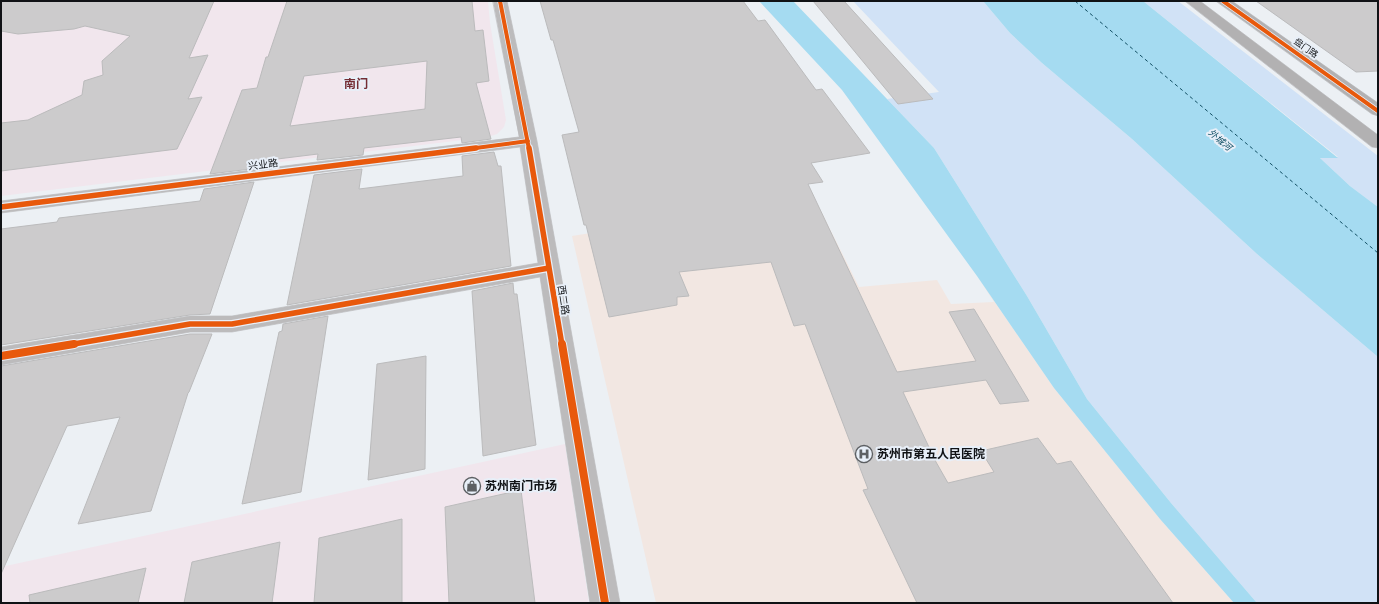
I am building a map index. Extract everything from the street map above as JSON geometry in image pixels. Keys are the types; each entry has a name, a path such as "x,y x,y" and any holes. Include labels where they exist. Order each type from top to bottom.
{"main road":[{"path":"1192,1 1378,143"},
{"name":"盘门路","path":"1223,1 1378,110"}],"street":[{"name":"西二路","path":"500,1 528,141 605,603"},
{"name":"兴业路","path":"1,207 528,141"},
{"path":"1,356 190,324 232,324 549,268"}],"shaded area":[{"path":"1,1 488,1 490,23 506,120 504,127 497,134 488,137 1,196"},
{"path":"853,1 983,1 1010,33 1042,63 1132,139 1257,254 1378,357 1378,603 1257,603 1171,503 1087,399 1027,296 934,148 887,99 939,92"},
{"path":"1143,1 1178,1 1378,156 1378,207 1350,186 1320,158 1338,157"},
{"name":"苏州市第五人民医院","path":"814,197 859,287 937,280 951,304 994,302 977,276 1054,388 1160,519 1234,603 656,603 572,236"},
{"name":"苏州南门市场","path":"565,444 589,603 1,603 1,567"}],"water":[{"path":"759,1 793,1 934,148 1027,296 1087,399 1171,503 1257,603 1234,603 1160,519 1054,388 977,276 842,90"},
{"name":"外城河","path":"983,1 1143,1 1338,158 1320,158 1350,186 1378,207 1378,357 1257,254 1132,139 1042,63 1010,33"}],"building":[{"path":"1,1 214,1 189,58 208,55 188,99 202,97 177,149 1,171 1,123 28,120 82,95 84,81 103,75 102,61 130,36 85,26 74,29 18,34 1,31"},
{"path":"287,1 472,1 475,31 483,30 489,81 476,83 491,139 462,143 461,137 364,148 363,155 317,160 318,154 261,161 259,168 210,174 242,90 257,88 266,57 268,57","holes":["427,61 425,109 290,126 304,76"]},
{"path":"540,1 743,1 758,21 765,20 816,90 822,89 870,153 811,163 823,182 808,184 897,372 976,361 949,312 974,309 1029,401 1000,404 986,380 903,392 936,462 948,483 994,472 981,451 1038,438 1057,464 1071,461 1173,603 917,603 863,490 868,489 805,324 794,326 771,262 679,272 689,296 677,297 677,305 609,317 586,225 584,225 562,135 579,132 553,40 551,40"},
{"path":"813,1 844,1 933,99 898,104"},
{"path":"1256,1 1378,1 1378,71 1356,72"},
{"path":"494,152 498,166 501,166 511,266 287,305 314,175 362,169 359,189 463,176 462,156"},
{"path":"254,182 210,314 190,315 1,345 1,229 57,222 59,218 200,201 204,189"},
{"path":"513,283 514,294 517,294 536,445 483,456 472,291"},
{"path":"328,316 301,492 242,504 279,332 282,331 283,324"},
{"path":"190,334 212,334 188,393 151,511 78,524 120,417 67,426 1,574 1,366"},
{"path":"426,356 425,469 368,480 377,364"},
{"path":"521,490 535,603 449,603 445,507"},
{"path":"402,519 402,603 314,603 319,538"},
{"path":"280,542 272,603 184,603 192,562"},
{"path":"146,568 138,603 30,603 29,595"}],"ferry route":[{"path":"1075,1 1378,253"}],"cycle path":[{"path":"500,1 528,141 605,603"},
{"path":"1223,1 1378,111"},
{"path":"1,207 528,141"},
{"path":"1,356 190,324 232,324 549,268"}],"place":[{"name":"苏州市第五人民医院","path":"864,454"},
{"name":"苏州南门市场","path":"472,486"}],"district":[{"name":"南门","path":"356,84"}]}
